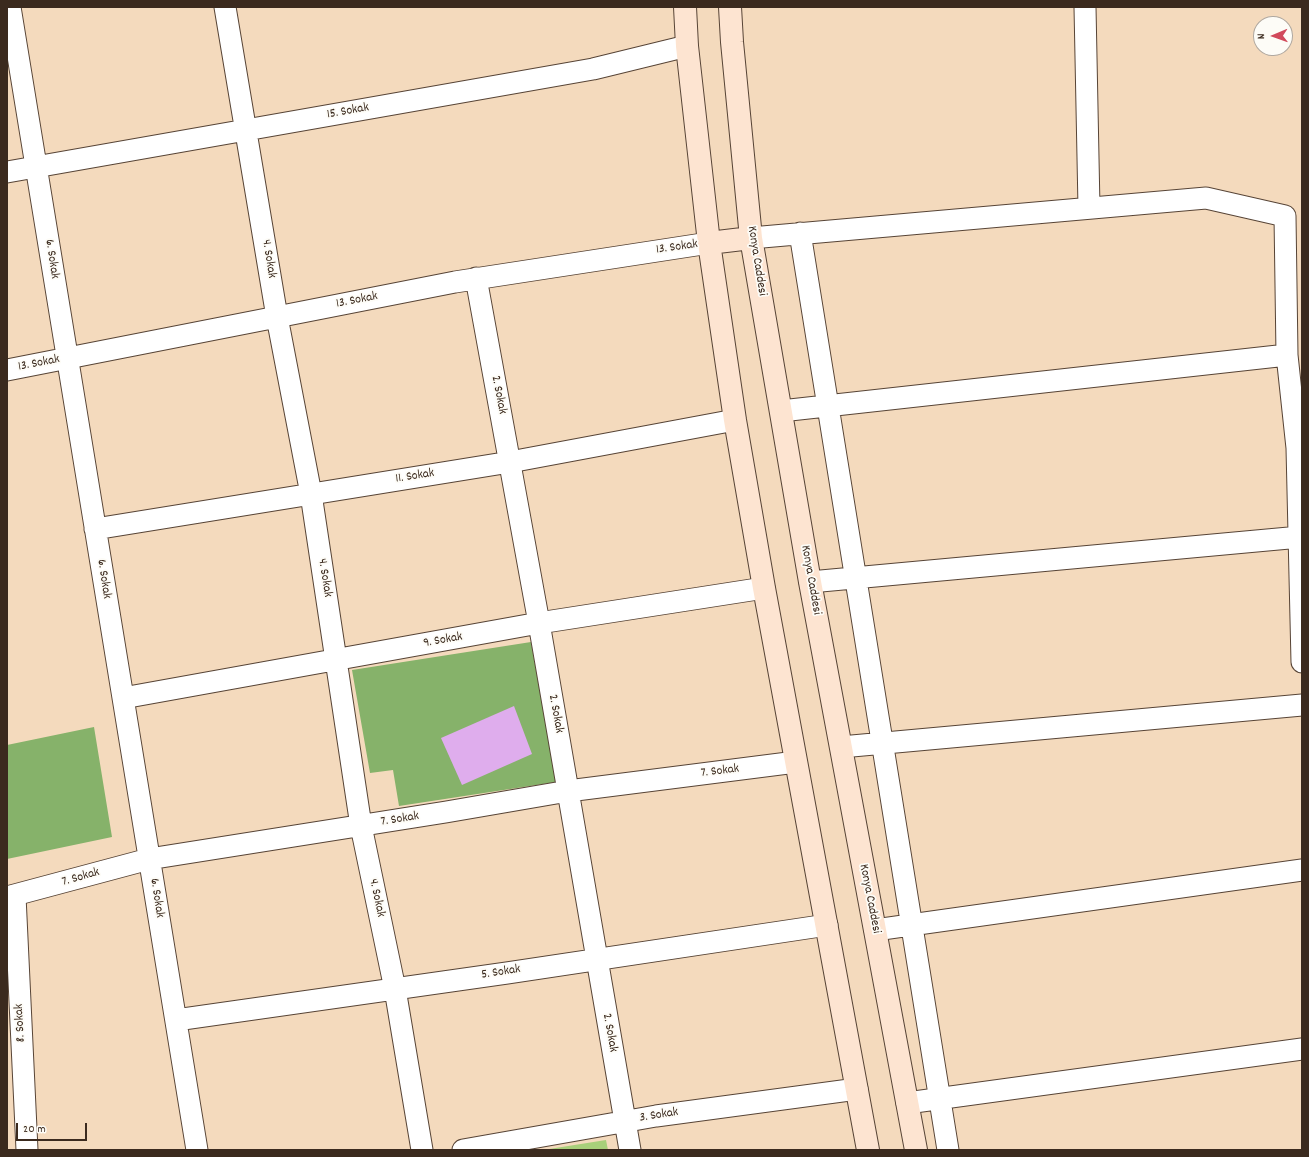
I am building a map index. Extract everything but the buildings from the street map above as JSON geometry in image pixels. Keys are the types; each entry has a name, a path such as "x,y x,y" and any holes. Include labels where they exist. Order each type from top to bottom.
{"main road":[{"path":"685,7 687,46 709,243 735,420 764,588 868,1150"},
{"name":"Konya Caddesi","path":"730,7 752,238 780,411 840,747 916,1150"},
{"path":"709,243 752,238"}],"street":[{"name":"6. Sokak","path":"10,7 197,1150"},
{"name":"4. Sokak","path":"225,7 278,317 311,494 361,826 395,989 422,1150"},
{"path":"1085,7 1089,208"},
{"name":"15. Sokak","path":"7,172 593,69 687,46"},
{"path":"752,238 1206,198 1284,216 1287,355 1300,448 1302,662"},
{"path":"800,233 948,1150"},
{"name":"13. Sokak","path":"7,370 476,278 709,243"},
{"name":"2. Sokak","path":"476,278 539,624 630,1150"},
{"path":"780,411 1287,355"},
{"name":"11. Sokak","path":"95,529 510,462 735,420"},
{"path":"810,582 1300,537"},
{"name":"9. Sokak","path":"123,698 539,624 764,588"},
{"path":"840,747 1302,705"},
{"name":"7. Sokak","path":"11,897 149,859 361,826 568,791 796,762"},
{"path":"875,930 1302,870"},
{"name":"8. Sokak","path":"11,897 27,1150"},
{"name":"5. Sokak","path":"176,1020 395,989 826,924"},
{"path":"907,1103 1302,1048"},
{"name":"3. Sokak","path":"463,1150 624,1122 857,1089"}],"green space":[{"path":"531,642 556,782 399,806 393,770 370,773 352,670"},
{"path":"94,727 112,837 7,859 7,745"},
{"path":"606,1140 608,1150 543,1150"}]}
